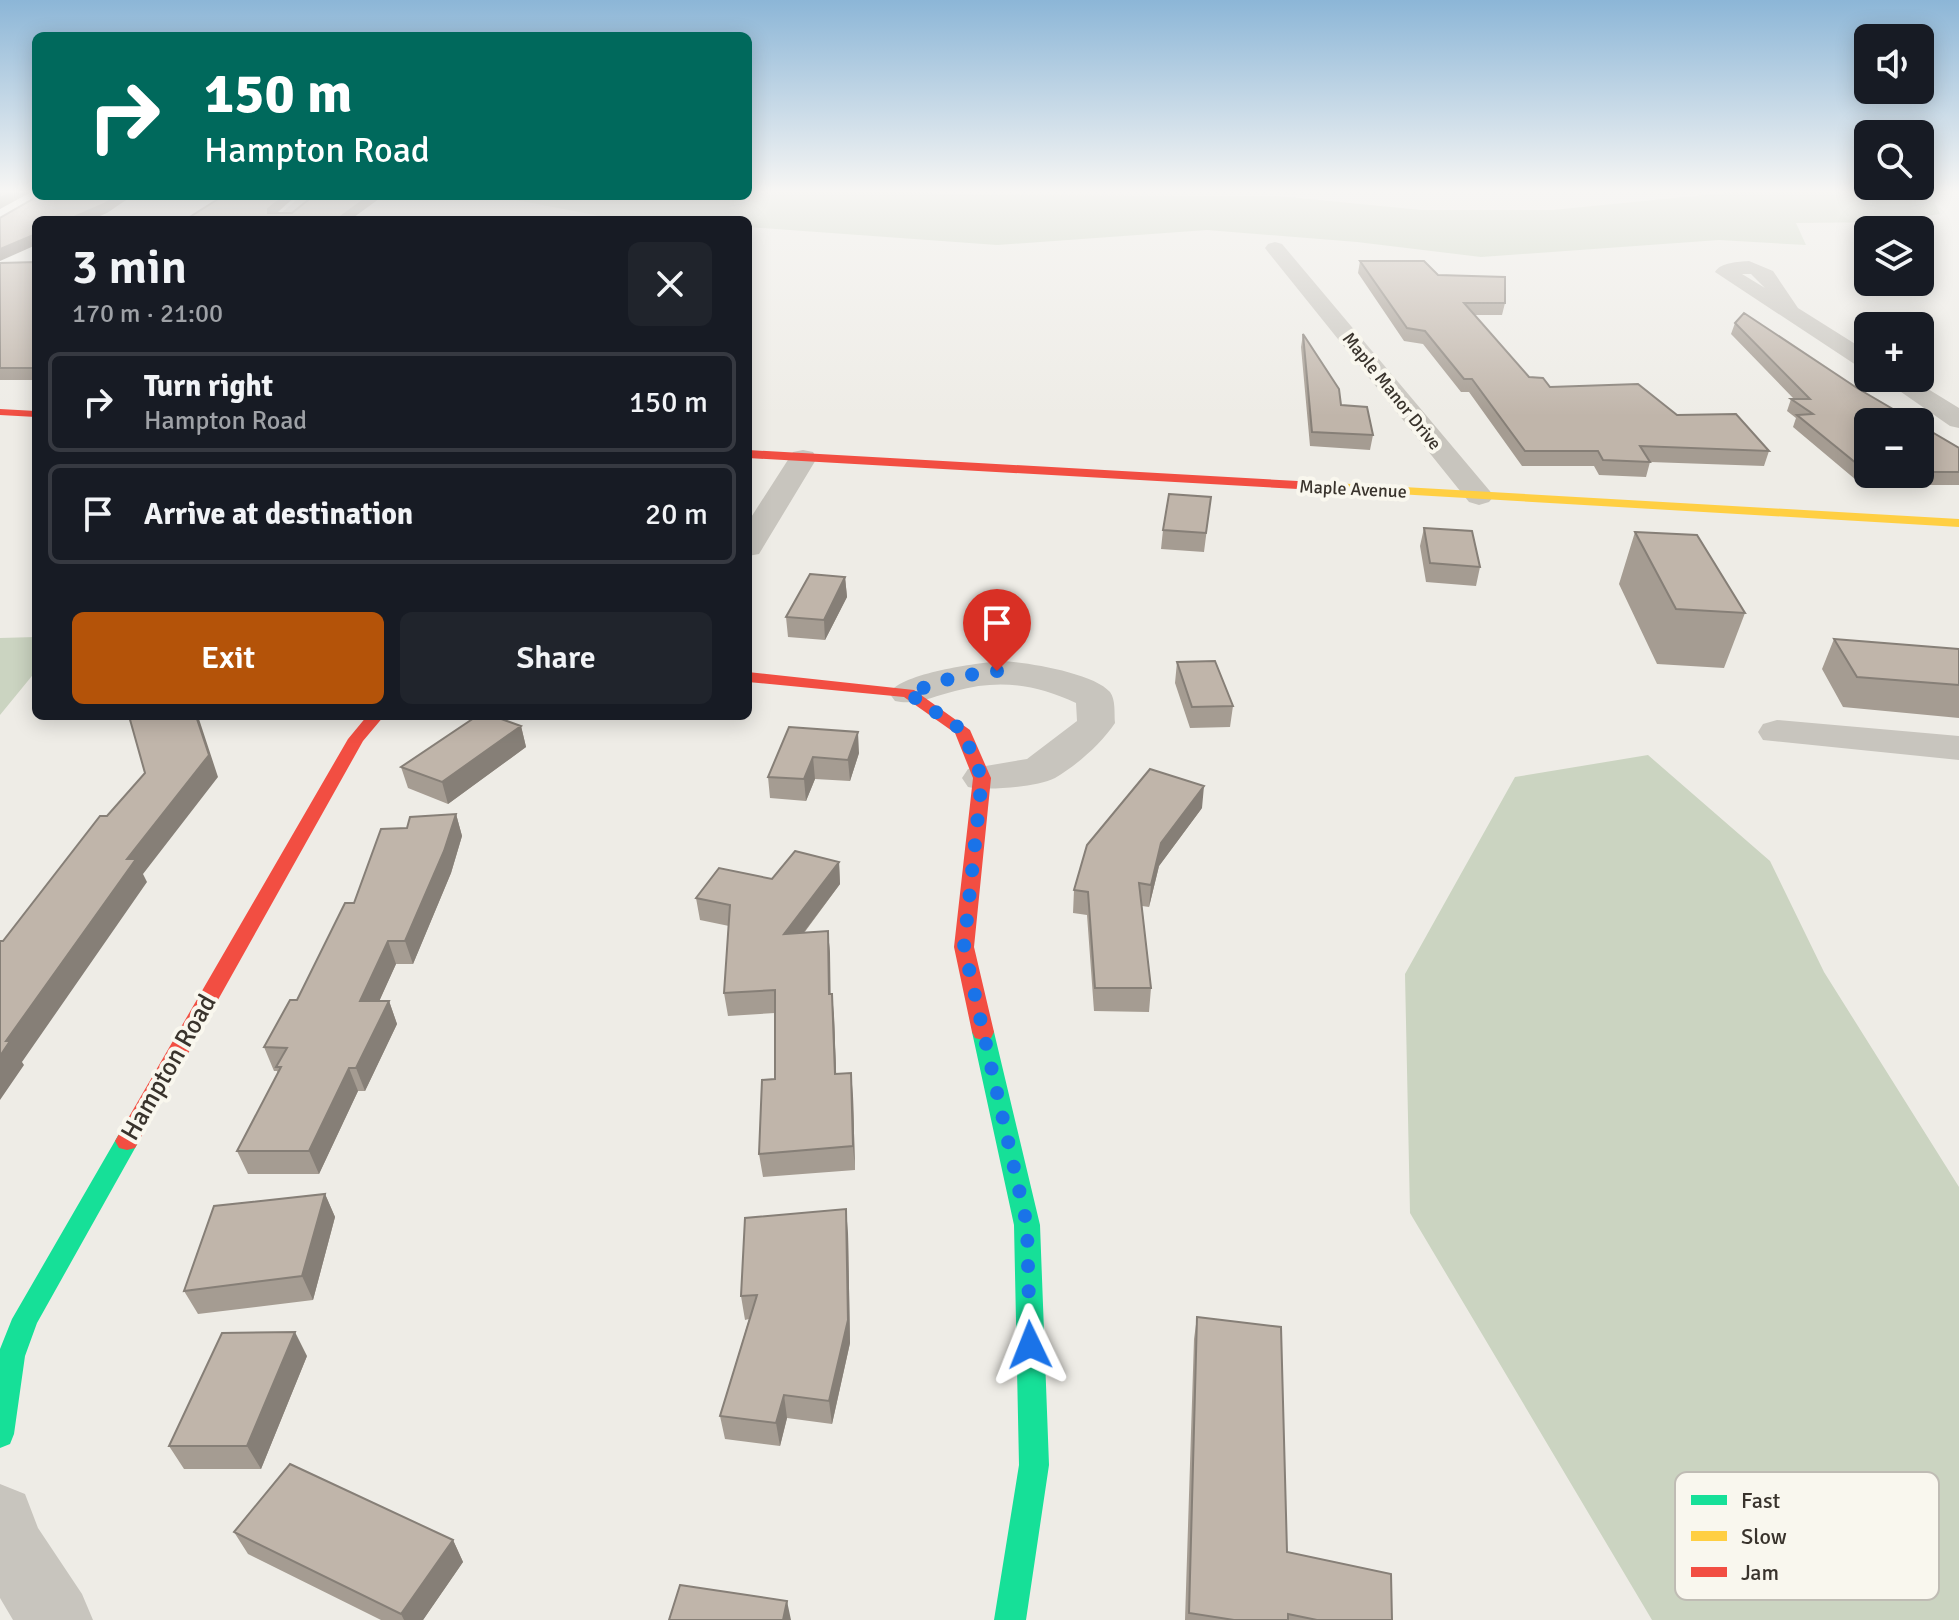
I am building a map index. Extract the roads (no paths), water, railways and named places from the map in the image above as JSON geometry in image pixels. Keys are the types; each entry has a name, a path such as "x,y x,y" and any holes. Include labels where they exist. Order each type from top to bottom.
{"street":[{"name":"Maple Manor Drive","path":"1289,266 1479,496"},
{"path":"1789,312 1854,353"},
{"path":"1915,392 1959,420"},
{"path":"0,412 32,414"},
{"name":"Maple Avenue","path":"752,454 1959,523"},
{"path":"752,541 803,458"},
{"path":"752,677 908,693 955,677 997,671 1046,675 1094,697 1096,723 1059,756 1039,770 982,778"},
{"path":"908,693 962,730 982,778 964,947 1027,1225 1034,1465 1010,1620"},
{"name":"Hampton Road","path":"0,1434 11,1356 25,1319 356,739 373,720"},
{"path":"1777,732 1959,748"},
{"path":"0,1519 8,1546 56,1620"}]}
